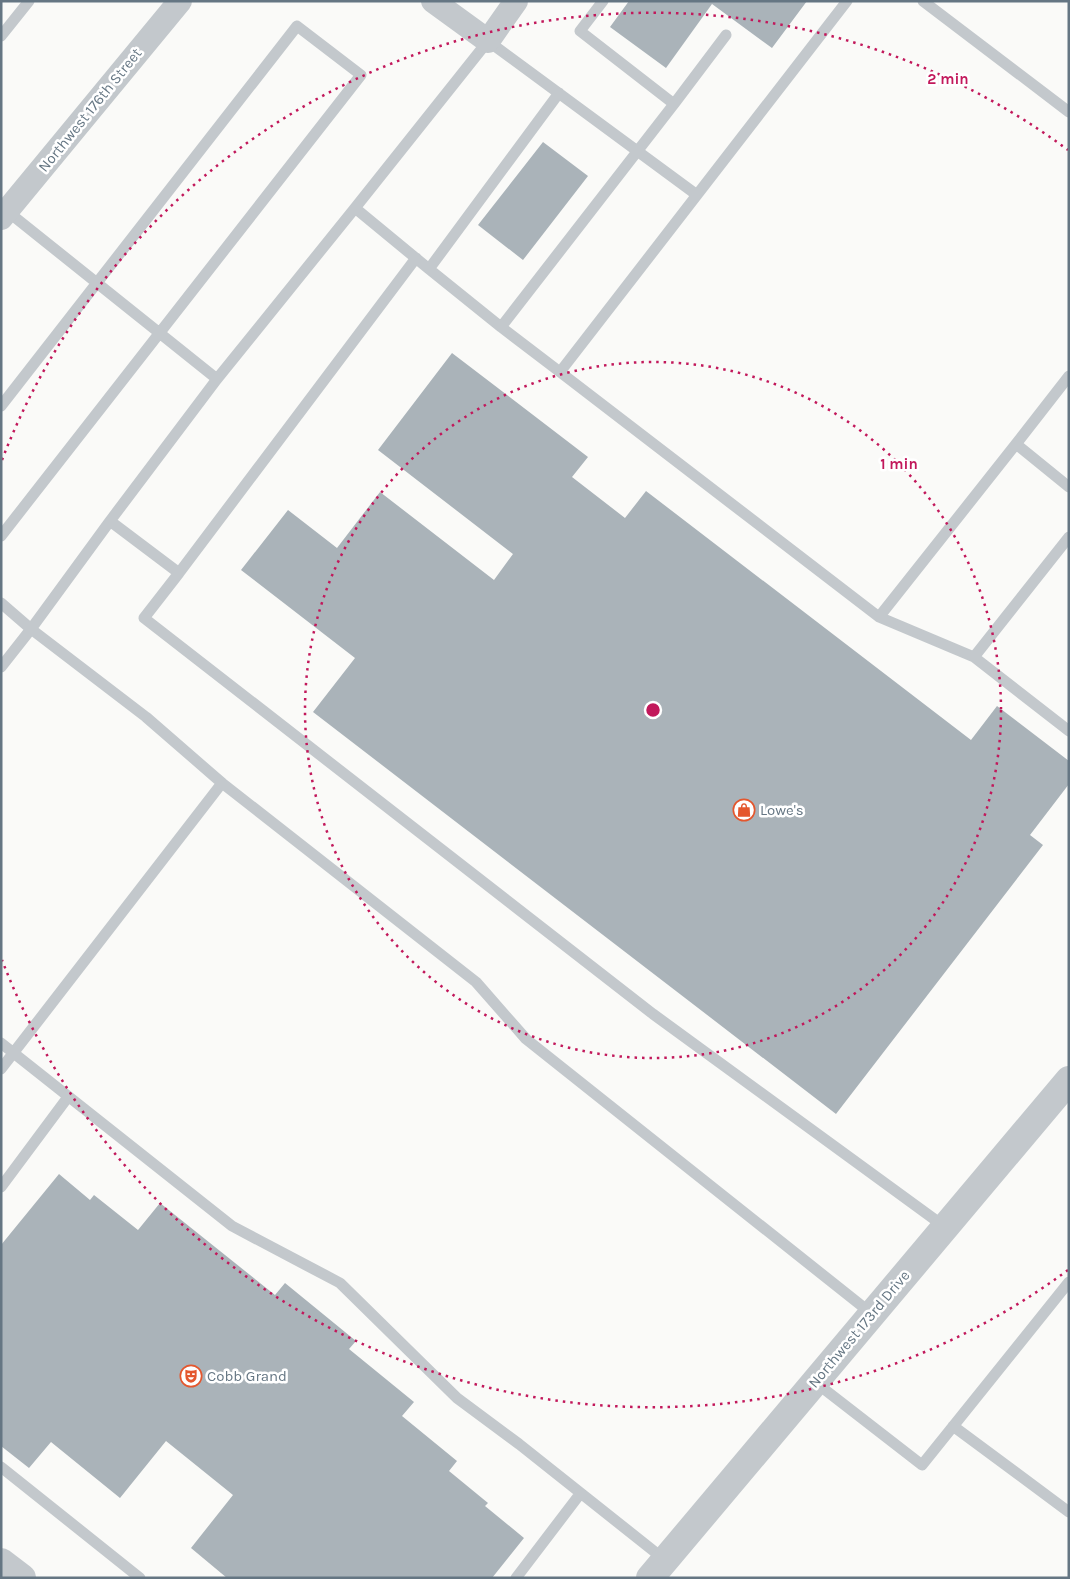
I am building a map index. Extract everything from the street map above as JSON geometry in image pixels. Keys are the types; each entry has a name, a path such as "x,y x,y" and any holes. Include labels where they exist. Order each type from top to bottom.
{"street":[{"name":"Northwest 176th Street","path":"4,215 180,1"},
{"path":"433,1 459,8 488,41 516,1"},
{"name":"Northwest 173rd Drive","path":"658,1569 1069,1080"},
{"path":"1,1562 22,1578"}],"lane":[{"path":"1,36 29,1"},
{"path":"603,1 580,31 674,104"},
{"path":"560,372 848,1"},
{"path":"923,1 1069,112"},
{"path":"1,406 297,26 361,75 1,536"},
{"path":"501,327 726,35"},
{"path":"1,667 217,379 488,41 697,195"},
{"path":"429,269 559,93"},
{"path":"355,208 501,327 879,617 974,657 1069,732"},
{"path":"4,215 97,283 217,379"},
{"path":"416,258 144,618 653,1014 945,1227"},
{"path":"879,617 1069,376"},
{"path":"1016,444 1069,487"},
{"path":"110,521 179,573"},
{"path":"974,657 1069,537"},
{"path":"1,603 31,629 146,717 222,783 476,982 526,1039 872,1314"},
{"path":"1,1069 222,783"},
{"path":"1,1043 232,1226 340,1283 457,1398 580,1494 658,1569"},
{"path":"1,1187 68,1097"},
{"path":"815,1382 922,1464 1069,1282"},
{"path":"953,1426 1069,1512"},
{"path":"1,1467 140,1578"},
{"path":"516,1578 580,1494"}],"building":[{"path":"629,1 807,1 772,48 712,4 666,68 610,27"},
{"path":"543,142 588,176 523,260 478,225"},
{"name":"Lowe's","path":"452,353 588,457 572,477 625,518 646,491 971,740 997,706 1069,761 1069,784 1030,835 1043,845 836,1114 313,712 355,658 241,570 288,510 337,548 380,492 494,580 513,554 378,450"},
{"name":"Cobb Grand","path":"59,1174 90,1200 94,1195 138,1230 160,1203 275,1295 285,1283 356,1341 349,1349 414,1402 402,1416 457,1461 449,1471 488,1503 485,1506 524,1538 492,1578 227,1578 191,1548 233,1495 166,1441 120,1498 51,1442 29,1468 1,1446 1,1245"}],"place":[{"name":"Lowe's","path":"744,810"},
{"name":"Cobb Grand","path":"191,1376"}]}
